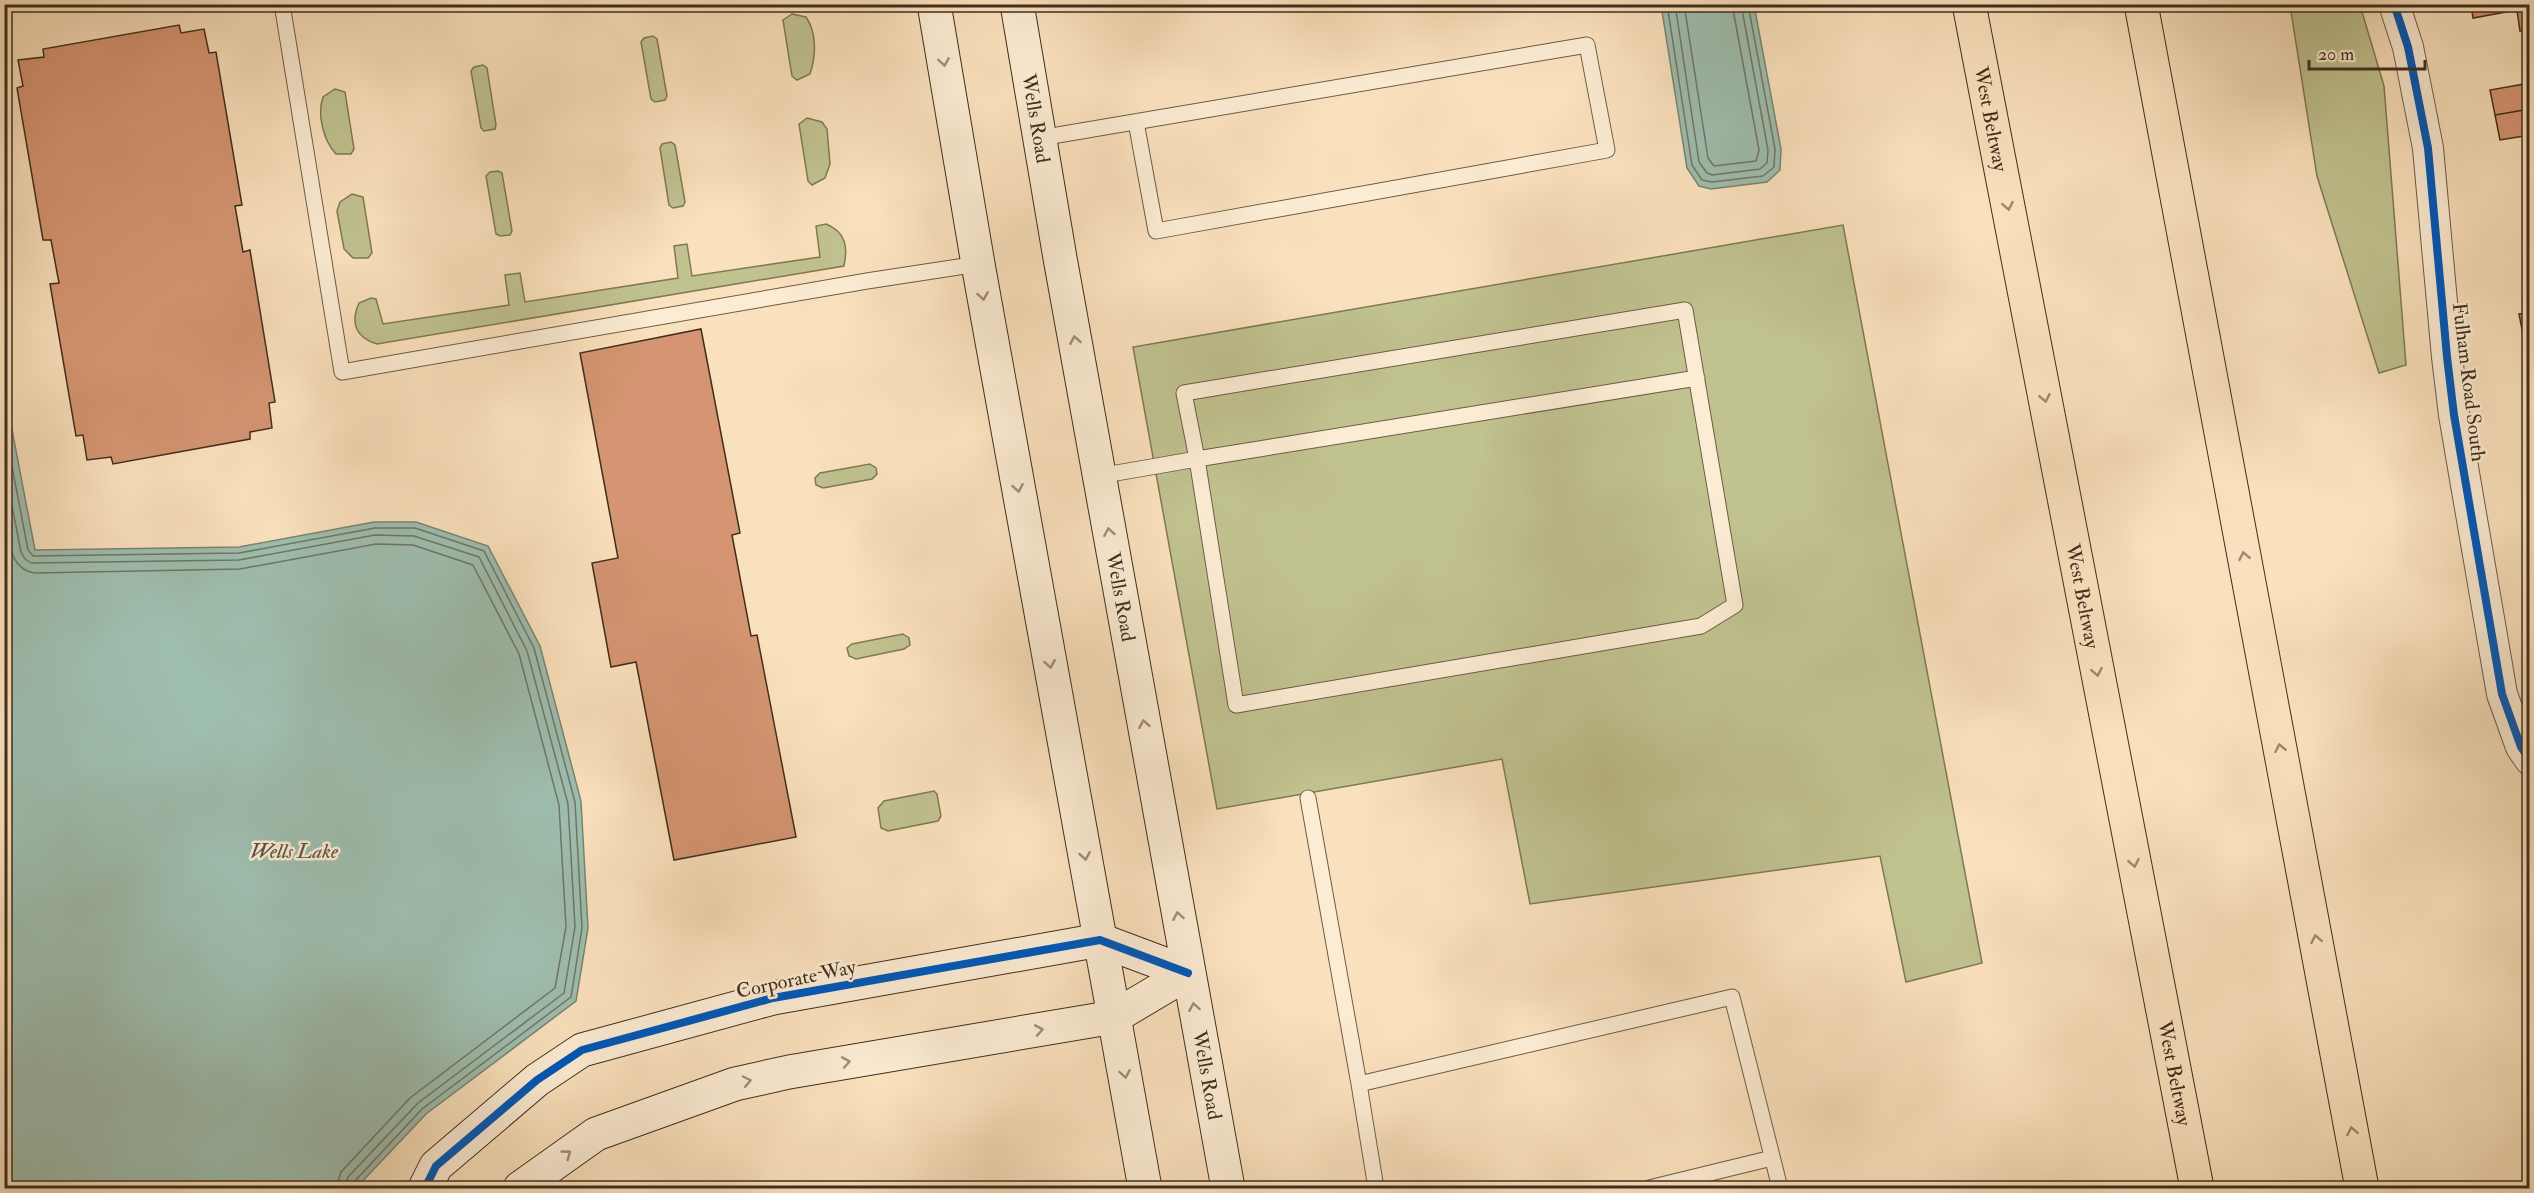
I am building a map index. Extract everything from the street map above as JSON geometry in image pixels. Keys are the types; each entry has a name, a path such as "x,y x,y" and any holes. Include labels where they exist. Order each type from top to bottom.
{"highway":[{"name":"West Beltway","path":"1969,4 2197,1188"},
{"path":"2141,4 2362,1188"}],"main road":[{"path":"934,4 978,264 1145,1188"},
{"name":"Wells Road","path":"1017,4 1099,476 1228,1188"},
{"path":"1100,940 1188,973"},
{"name":"Corporate Way","path":"424,1188 436,1166 537,1080 582,1050 773,998 1100,940"},
{"path":"520,1188 596,1134 735,1084 789,1072 1114,1017 1188,973"}],"street":[{"name":"Fulham Road South","path":"2394,4 2408,47 2428,148 2453,403 2502,694 2521,747 2529,760"}],"lane":[{"path":"282,4 342,372 867,281 978,264"},
{"path":"1040,138 1587,45 1607,150 1156,231 1136,122"},
{"path":"1684,310 1735,605 1701,626 1236,705 1197,459 1184,393 1684,310"},
{"path":"1099,476 1696,378"},
{"path":"1308,798 1376,1188"},
{"path":"1359,1084 1732,997 1780,1188"},
{"path":"1649,1188 1772,1158"}],"green space":[{"path":"2290,5 2360,5 2384,86 2406,365 2379,373 2317,176"},
{"path":"792,14 806,17 814,37 810,74 797,80 792,76 783,20"},
{"path":"653,36 657,39 667,96 665,100 655,102 651,99 641,42 644,38"},
{"path":"483,65 487,68 496,125 495,129 484,131 481,128 471,71 474,67"},
{"path":"335,89 345,92 354,149 351,154 336,154 322,127 323,97"},
{"path":"807,118 822,122 827,129 830,164 825,178 812,185 808,181 799,124"},
{"path":"671,142 675,145 685,202 683,206 673,208 669,205 660,148 662,144"},
{"path":"490,172 502,173 512,231 510,235 496,234 486,176"},
{"path":"352,194 363,197 372,253 368,258 353,258 344,249 337,211 340,202"},
{"path":"826,224 842,236 846,253 844,266 377,344 364,338 355,323 359,303 371,298 376,299 383,324 509,305 505,275 520,273 525,302 678,278 674,246 687,244 692,276 820,257 816,226"},
{"path":"1843,225 1982,963 1906,982 1880,856 1530,904 1502,759 1217,809 1133,347"},
{"path":"870,464 876,468 877,474 872,479 823,488 816,485 815,478 820,473"},
{"path":"903,634 909,638 910,645 904,649 856,659 849,656 847,648 852,644"},
{"path":"934,791 937,794 941,816 938,821 888,831 881,828 878,808 884,801"}],"water":[{"path":"1661,5 1754,5 1781,149 1780,170 1767,182 1711,189 1699,186 1687,168"},
{"name":"Wells Lake","path":"5,393 35,550 239,547 374,522 416,522 488,546 540,646 581,801 588,928 576,1001 426,1114 356,1188 5,1188"}],"building":[{"path":"2471,4 2530,4 2530,29 2520,31 2517,10 2473,18"},
{"path":"179,25 181,33 204,29 209,53 216,52 242,205 235,206 243,252 250,250 275,402 269,403 272,428 250,432 250,439 113,464 111,457 87,460 83,435 76,436 50,284 59,283 51,240 43,240 17,88 23,86 18,60 44,57 43,49"},
{"path":"2530,83 2530,109 2495,115 2490,90"},
{"path":"2530,109 2530,135 2500,140 2495,115"},
{"path":"2530,313 2530,339 2524,340 2519,314"},
{"path":"701,329 740,533 732,535 751,636 757,635 796,837 674,860 636,662 611,667 592,563 618,558 580,353"},
{"path":"2530,339 2530,365 2528,365 2524,340"}],"cycle path":[{"path":"2394,4 2408,47 2428,148 2454,415 2502,694 2521,747 2530,760"},
{"path":"425,1188 436,1166 537,1080 582,1050 773,998 1100,940 1188,973"}]}
